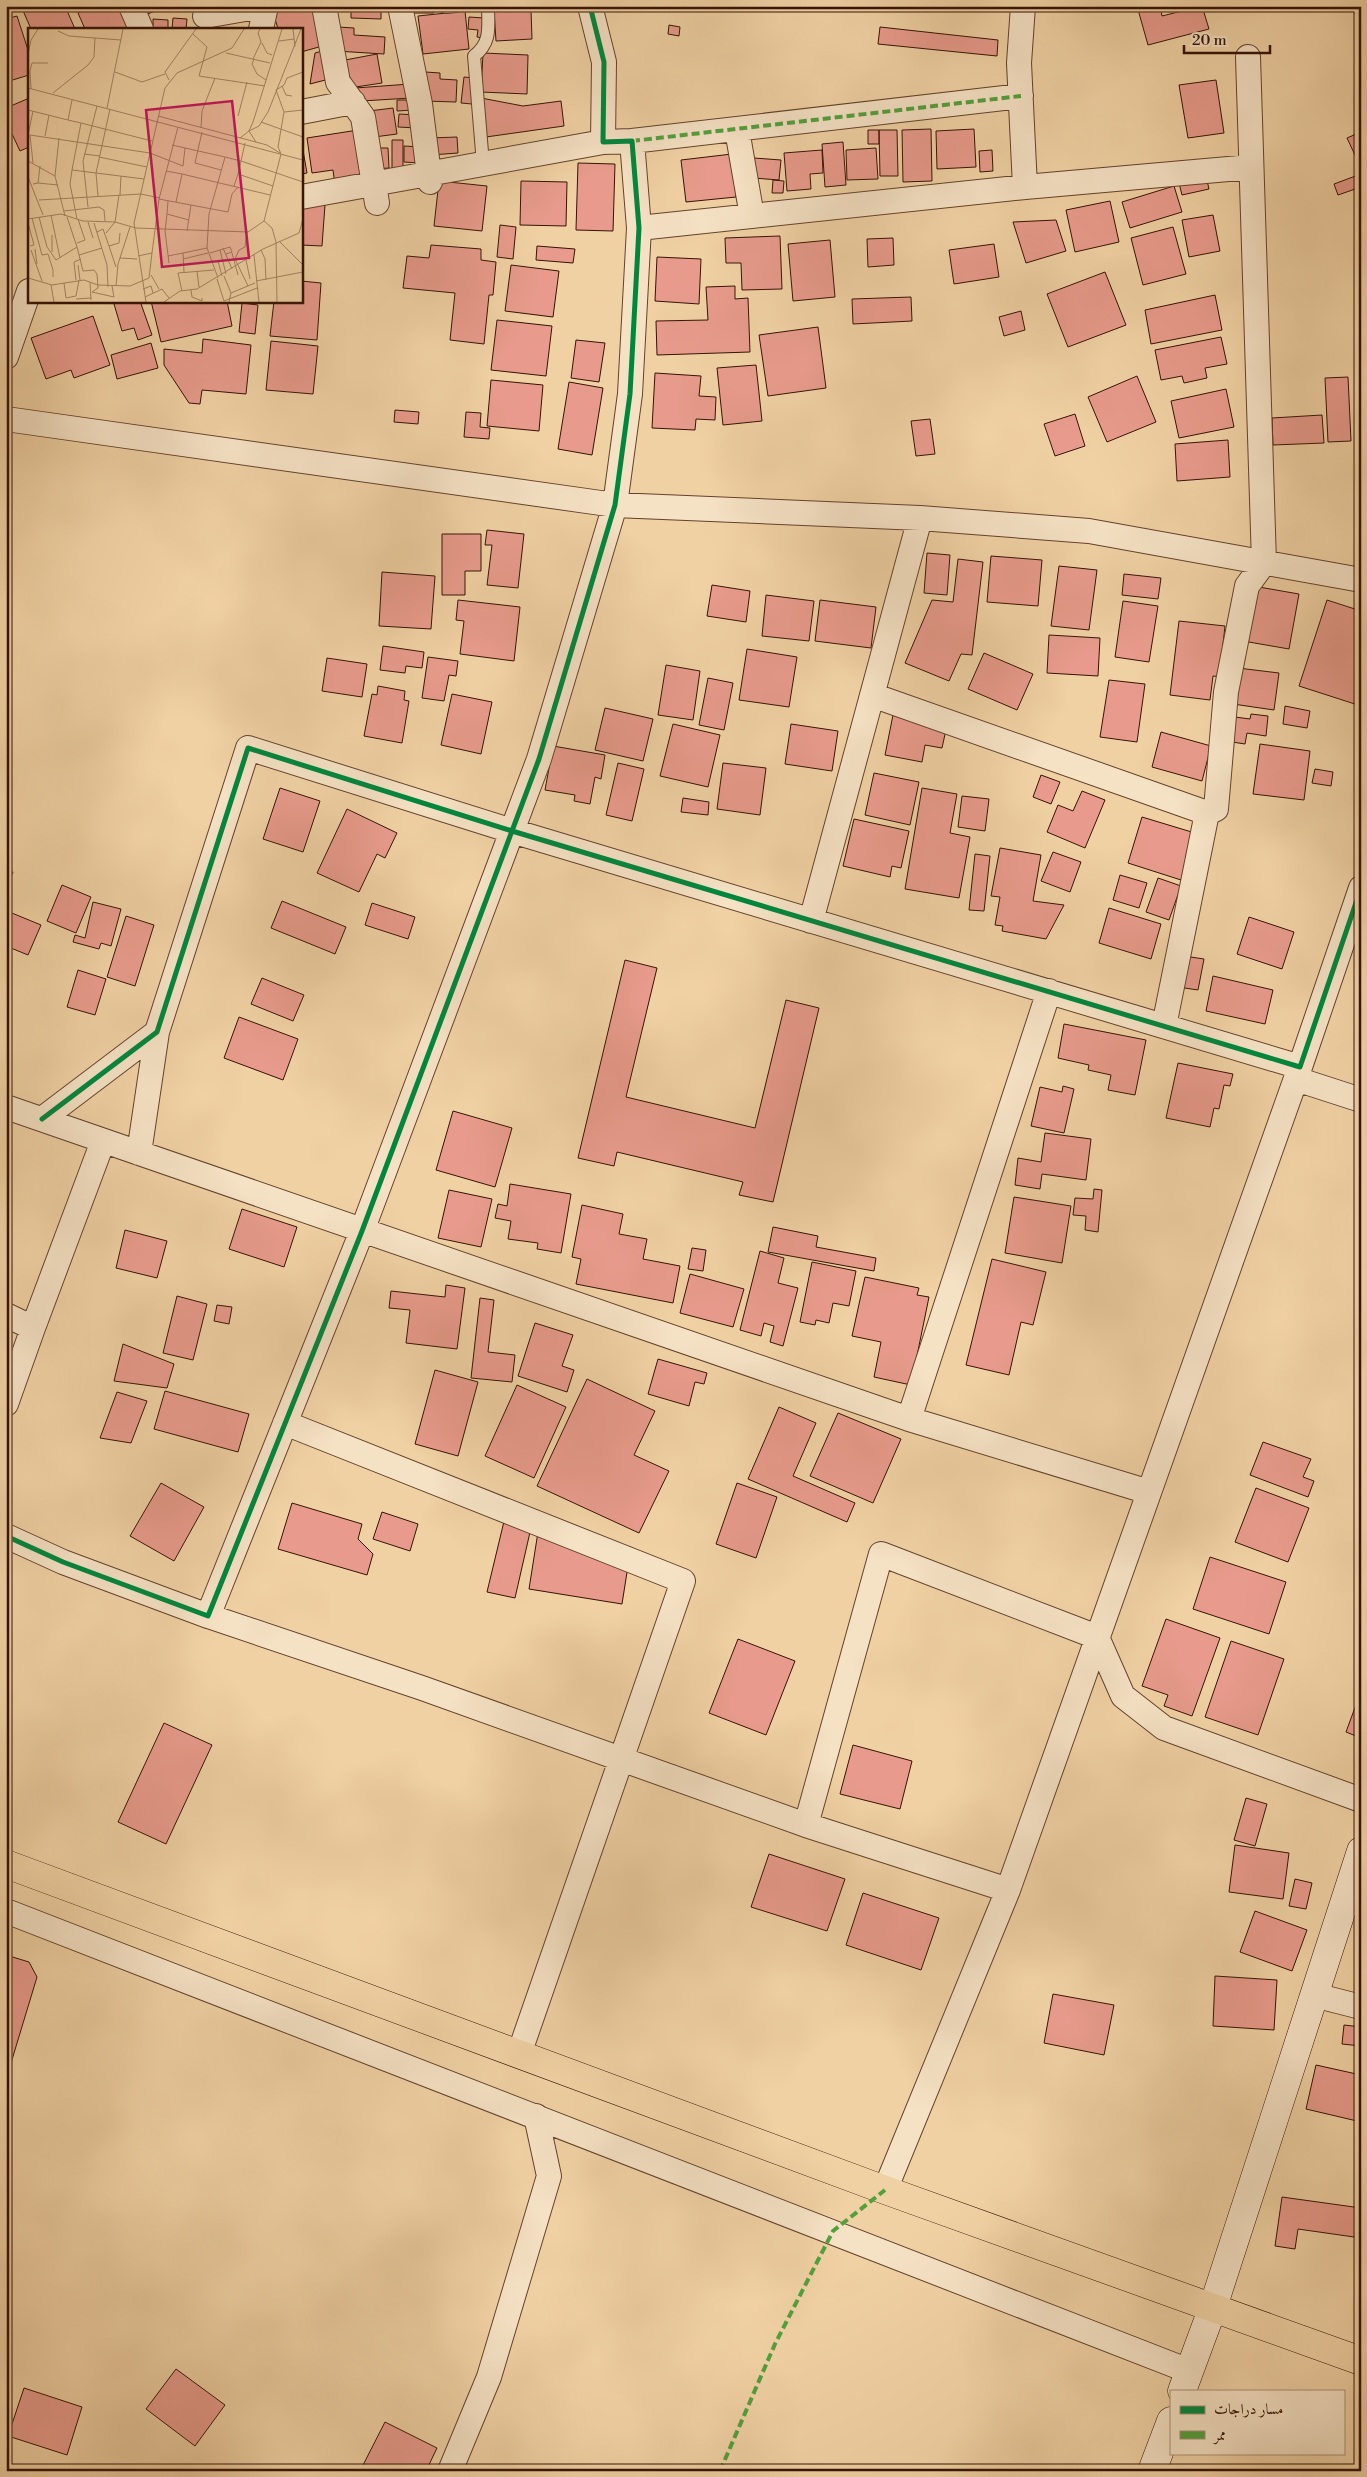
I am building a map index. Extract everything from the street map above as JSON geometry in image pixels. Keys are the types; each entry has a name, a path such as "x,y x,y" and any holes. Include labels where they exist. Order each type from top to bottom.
{"main road":[{"path":"6,1864 884,2190 1361,2361"}],"street":[{"path":"131,6 141,28"},
{"path":"205,17 264,6 261,28"},
{"path":"324,6 338,82 363,117 376,194"},
{"path":"400,6 420,104 429,178"},
{"path":"590,6 604,62 603,142"},
{"path":"1023,6 1020,63 1025,187"},
{"path":"872,695 1207,813 1216,809 1226,692 1247,586 1264,562 1248,57"},
{"path":"302,197 376,194 483,164 603,142 737,130 1021,96"},
{"path":"302,112 353,102"},
{"path":"737,130 752,216"},
{"path":"208,1616 362,1230 539,759 615,505 630,394 639,228 632,140"},
{"path":"639,228 1025,187 1251,166"},
{"path":"6,357 28,294"},
{"path":"6,419 615,505 920,518 1088,531 1361,580"},
{"path":"811,921 920,518"},
{"path":"139,1153 157,1032 248,748 512,831 1164,1026 1298,1073 1361,1100"},
{"path":"1164,1026 1207,813"},
{"path":"884,2190 1008,1890 1298,1073 1361,888"},
{"path":"909,1419 1048,991"},
{"path":"42,1119 157,1032"},
{"path":"6,1107 909,1419 1149,1492"},
{"path":"6,1404 103,1141"},
{"path":"6,1315 33,1328"},
{"path":"285,1423 683,1581 623,1760 519,2054"},
{"path":"6,1536 63,1562 208,1616 806,1825 1008,1890"},
{"path":"806,1825 882,1554 1097,1637 1123,1696 1164,1728 1361,1800"},
{"path":"6,1911 536,2116 1186,2381 1213,2307 1361,1851"},
{"path":"1314,1995 1361,2007"},
{"path":"450,2471 489,2377 550,2176 536,2116"},
{"path":"1152,2471 1170,2424"}],"lane":[{"path":"483,164 474,56 483,49 487,41 488,6"}],"building":[{"path":"21,6 65,6 75,28 31,28"},
{"path":"93,6 120,6 130,28 85,28 78,13"},
{"path":"136,6 168,6 140,17"},
{"path":"278,6 316,6 326,45 302,52 302,28 278,28 272,8"},
{"path":"351,6 381,6 381,19 351,18"},
{"path":"407,6 434,6 434,13 407,13"},
{"path":"1137,6 1160,6 1162,16 1202,6 1209,29 1148,45"},
{"path":"531,10 532,39 496,41 494,11"},
{"path":"465,11 469,49 423,54 418,16"},
{"path":"1361,11 1361,27 1357,27 1355,12"},
{"path":"17,16 28,50 28,75 6,82 6,19"},
{"path":"469,17 484,18 483,38 477,37 478,30 468,29"},
{"path":"173,18 187,19 186,28 172,28"},
{"path":"153,19 168,20 168,28 153,28"},
{"path":"669,25 680,27 679,36 668,34"},
{"path":"338,27 354,28 354,35 385,37 384,54 336,51"},
{"path":"880,27 998,40 997,56 878,44"},
{"path":"326,50 333,78 310,84 315,53"},
{"path":"483,53 528,55 527,94 481,92"},
{"path":"377,54 382,83 349,88 345,60"},
{"path":"425,72 440,73 440,79 457,80 456,102 424,101"},
{"path":"464,77 474,78 472,104 461,103"},
{"path":"1216,80 1224,133 1188,138 1179,85"},
{"path":"410,84 411,98 361,101 355,88"},
{"path":"481,98 523,106 561,101 564,126 486,137"},
{"path":"27,99 28,101 28,147 20,151 6,121 6,108"},
{"path":"397,100 413,100 413,110 397,111"},
{"path":"393,108 397,134 374,137 369,111"},
{"path":"399,114 417,115 417,128 398,127"},
{"path":"931,129 932,181 903,182 902,130"},
{"path":"974,129 976,167 937,169 936,131"},
{"path":"358,130 366,180 335,185 333,170 312,173 307,138"},
{"path":"868,130 879,130 879,144 868,144"},
{"path":"879,130 897,130 898,176 880,176"},
{"path":"1361,132 1361,168 1347,138"},
{"path":"457,137 458,153 431,155 429,138"},
{"path":"392,140 403,140 403,172 392,172"},
{"path":"843,142 846,185 825,187 822,144"},
{"path":"302,145 307,173 302,174"},
{"path":"404,146 421,147 420,163 404,162"},
{"path":"373,148 388,148 389,168 374,169"},
{"path":"876,148 878,179 847,180 846,150"},
{"path":"822,150 823,173 810,174 811,189 787,191 784,153"},
{"path":"992,150 993,171 980,172 979,151"},
{"path":"732,154 736,197 686,202 681,160"},
{"path":"754,158 781,160 779,180 753,178"},
{"path":"578,163 615,164 613,231 576,230"},
{"path":"1205,172 1209,189 1182,195 1178,179"},
{"path":"1361,174 1361,187 1338,195 1334,184"},
{"path":"773,180 784,181 783,193 772,193"},
{"path":"439,181 487,186 482,231 434,226"},
{"path":"521,181 567,182 566,226 520,225"},
{"path":"1174,186 1182,212 1130,228 1122,202"},
{"path":"1110,201 1119,242 1075,252 1066,210"},
{"path":"302,203 325,205 322,246 302,245"},
{"path":"1213,215 1220,251 1189,257 1182,220"},
{"path":"1056,220 1066,251 1026,263 1013,222"},
{"path":"500,225 516,227 513,259 497,257"},
{"path":"1173,227 1186,274 1143,285 1131,238"},
{"path":"780,236 782,289 742,290 741,263 726,263 725,238"},
{"path":"893,238 894,265 868,267 867,239"},
{"path":"830,240 835,297 793,301 788,244"},
{"path":"994,244 999,277 954,284 949,250"},
{"path":"431,245 481,249 481,260 496,262 493,295 489,295 484,344 450,340 455,293 403,288 407,256 429,258"},
{"path":"537,246 575,249 573,263 536,260"},
{"path":"657,257 701,259 699,304 655,301"},
{"path":"511,265 559,271 553,317 505,311"},
{"path":"1105,272 1126,325 1068,347 1047,294"},
{"path":"302,281 321,283 317,340 270,336 274,302 302,302"},
{"path":"735,286 735,299 748,298 750,352 657,355 656,321 708,320 706,287"},
{"path":"1215,295 1222,330 1151,344 1145,310"},
{"path":"911,297 912,321 853,324 852,299"},
{"path":"120,302 140,302 152,335 138,340 134,328 122,331 114,304"},
{"path":"151,302 227,302 232,326 161,342"},
{"path":"242,303 258,305 255,334 239,332"},
{"path":"1021,311 1025,330 1004,336 999,317"},
{"path":"93,316 110,365 74,378 71,370 46,379 31,338"},
{"path":"497,320 552,326 546,376 491,370"},
{"path":"818,327 826,388 768,396 759,335"},
{"path":"1221,337 1227,364 1205,368 1207,378 1184,383 1182,376 1161,380 1155,350"},
{"path":"203,339 251,345 246,394 202,390 200,404 189,403 164,365 164,349 202,353"},
{"path":"576,340 605,343 599,382 571,378"},
{"path":"271,341 318,346 313,394 266,390"},
{"path":"151,343 158,368 117,379 111,355"},
{"path":"756,365 762,421 723,425 717,368"},
{"path":"655,373 701,376 699,396 716,397 715,420 696,419 695,430 652,428"},
{"path":"1137,376 1156,422 1107,442 1088,397"},
{"path":"1348,377 1351,441 1328,442 1325,378"},
{"path":"491,380 543,385 539,431 487,426"},
{"path":"569,382 603,388 592,455 558,449"},
{"path":"1226,389 1234,427 1179,438 1171,401"},
{"path":"395,410 419,412 418,424 394,422"},
{"path":"466,412 481,413 480,427 490,428 489,439 464,437"},
{"path":"1075,414 1085,446 1055,456 1044,424"},
{"path":"1322,415 1324,443 1273,445 1272,418"},
{"path":"930,419 935,454 916,456 911,421"},
{"path":"1228,440 1230,477 1177,481 1175,444"},
{"path":"487,530 524,534 518,588 487,585 492,545 485,545"},
{"path":"442,534 481,534 481,571 465,571 465,595 442,595"},
{"path":"927,553 950,555 947,595 924,593"},
{"path":"991,556 1042,560 1038,606 987,602"},
{"path":"958,559 983,562 972,655 961,654 949,681 905,663 932,600 953,602"},
{"path":"1059,566 1097,570 1089,630 1051,626"},
{"path":"382,572 435,576 431,629 379,626"},
{"path":"1124,574 1161,578 1158,599 1122,595"},
{"path":"712,585 750,591 746,622 707,616"},
{"path":"1253,586 1299,594 1289,649 1243,641"},
{"path":"766,595 814,601 809,641 762,636"},
{"path":"458,600 520,607 514,661 460,654 464,621 456,620"},
{"path":"820,600 876,607 871,648 815,641"},
{"path":"1327,600 1361,611 1361,706 1299,686"},
{"path":"1123,601 1158,606 1149,662 1115,657"},
{"path":"1179,621 1225,626 1221,663 1224,677 1213,676 1210,700 1170,695"},
{"path":"1049,635 1100,638 1098,676 1047,673"},
{"path":"383,646 424,652 422,668 406,666 405,673 380,670"},
{"path":"747,649 797,657 789,707 739,700"},
{"path":"984,653 1033,674 1017,710 968,689"},
{"path":"428,657 458,661 456,676 449,675 444,701 422,698"},
{"path":"327,658 367,664 362,697 322,691"},
{"path":"666,665 700,671 693,720 658,715"},
{"path":"1238,668 1279,673 1274,710 1233,704"},
{"path":"708,678 733,683 724,730 699,725"},
{"path":"1109,680 1145,684 1137,742 1100,737"},
{"path":"378,686 405,691 404,700 409,701 402,743 364,736 372,694 377,695"},
{"path":"452,694 492,702 481,754 441,745"},
{"path":"1285,706 1310,711 1307,728 1283,724"},
{"path":"605,708 653,719 643,761 595,750"},
{"path":"1251,714 1268,716 1266,736 1247,733 1245,744 1232,742 1235,717 1250,719"},
{"path":"893,715 947,725 942,748 925,745 922,762 885,755"},
{"path":"673,724 720,735 708,787 660,776"},
{"path":"791,724 838,731 832,771 785,764"},
{"path":"1161,732 1211,746 1202,781 1152,767"},
{"path":"1260,744 1310,751 1304,800 1253,794"},
{"path":"553,746 605,755 601,779 595,777 590,804 574,801 575,795 545,790"},
{"path":"618,763 644,769 632,821 606,815"},
{"path":"723,763 766,768 760,815 717,809"},
{"path":"1315,769 1333,772 1331,786 1312,783"},
{"path":"874,773 919,782 910,825 865,815"},
{"path":"1041,775 1060,782 1051,804 1033,797"},
{"path":"280,788 320,801 303,852 263,839"},
{"path":"922,788 957,794 950,833 970,837 959,898 905,889"},
{"path":"1082,791 1105,800 1085,848 1047,832 1058,805 1073,811"},
{"path":"962,796 989,799 985,831 958,827"},
{"path":"683,798 709,802 708,815 681,812"},
{"path":"347,809 397,833 385,858 377,854 359,892 317,873"},
{"path":"1142,817 1195,833 1181,880 1128,863"},
{"path":"854,819 909,831 901,868 892,866 890,877 843,866"},
{"path":"1000,848 1041,855 1033,901 1064,905 1046,939 1002,931 1003,926 995,925 1000,897 991,896"},
{"path":"1053,852 1081,862 1070,892 1041,881"},
{"path":"975,854 990,856 984,911 969,910"},
{"path":"6,869 13,872 6,890"},
{"path":"1120,875 1147,883 1139,908 1113,900"},
{"path":"1158,878 1181,886 1169,920 1146,912"},
{"path":"62,885 91,897 76,933 47,921"},
{"path":"282,901 346,927 335,954 271,928"},
{"path":"93,902 121,909 111,946 101,943 99,949 73,942 75,935 85,938"},
{"path":"372,903 415,917 408,939 365,925"},
{"path":"1109,908 1161,924 1151,959 1099,943"},
{"path":"7,911 41,925 28,955 6,946"},
{"path":"126,916 154,925 135,986 107,977"},
{"path":"1249,917 1294,932 1282,969 1237,954"},
{"path":"1184,956 1204,959 1198,990 1178,987"},
{"path":"625,960 657,968 626,1097 755,1128 786,1000 819,1008 773,1202 739,1195 743,1182 617,1152 614,1166 578,1158"},
{"path":"78,970 106,979 95,1015 67,1007"},
{"path":"1213,976 1273,990 1265,1024 1206,1011"},
{"path":"262,978 304,995 293,1021 251,1004"},
{"path":"239,1017 298,1039 283,1080 224,1058"},
{"path":"1064,1024 1146,1040 1135,1095 1108,1090 1111,1075 1088,1070 1089,1065 1058,1058"},
{"path":"1178,1063 1233,1074 1230,1086 1224,1085 1219,1109 1214,1108 1210,1127 1166,1118"},
{"path":"1063,1086 1074,1089 1064,1133 1031,1126 1040,1087 1062,1092"},
{"path":"453,1111 512,1128 495,1187 436,1170"},
{"path":"1045,1133 1091,1139 1086,1180 1042,1174 1040,1189 1015,1185 1018,1158 1041,1162"},
{"path":"510,1184 571,1194 561,1253 537,1249 538,1243 508,1239 511,1221 495,1218 498,1204 507,1206"},
{"path":"1094,1189 1102,1190 1098,1232 1085,1230 1086,1216 1073,1215 1075,1198 1093,1199"},
{"path":"449,1190 492,1199 481,1247 438,1238"},
{"path":"1014,1197 1071,1206 1062,1263 1005,1253"},
{"path":"582,1205 623,1214 619,1234 647,1239 643,1259 680,1266 673,1303 576,1284 581,1259 572,1257"},
{"path":"242,1209 297,1227 284,1267 229,1249"},
{"path":"773,1227 818,1236 816,1247 876,1258 874,1271 768,1252"},
{"path":"125,1230 167,1241 157,1278 116,1268"},
{"path":"692,1248 706,1250 703,1271 688,1269"},
{"path":"760,1251 784,1258 778,1283 798,1288 783,1346 770,1342 774,1326 764,1323 761,1336 740,1330"},
{"path":"992,1259 1046,1272 1033,1325 1021,1322 1009,1375 966,1365"},
{"path":"812,1262 856,1271 849,1306 833,1303 829,1323 816,1320 815,1325 800,1322"},
{"path":"690,1274 744,1289 733,1327 680,1313"},
{"path":"865,1277 919,1288 917,1295 929,1297 911,1385 874,1377 881,1342 852,1336"},
{"path":"446,1285 465,1288 457,1349 406,1343 410,1310 389,1308 391,1291 445,1297"},
{"path":"177,1296 207,1304 193,1360 163,1353"},
{"path":"480,1298 494,1300 488,1352 515,1355 512,1382 471,1378"},
{"path":"217,1305 232,1307 229,1324 214,1321"},
{"path":"535,1323 573,1335 562,1366 574,1370 567,1392 518,1376"},
{"path":"123,1344 174,1364 167,1388 114,1381"},
{"path":"658,1359 707,1373 704,1384 695,1382 689,1406 648,1394"},
{"path":"435,1370 478,1382 458,1456 415,1444"},
{"path":"587,1379 655,1411 634,1455 669,1471 639,1533 537,1486"},
{"path":"517,1385 566,1407 534,1478 485,1456"},
{"path":"165,1391 249,1414 238,1452 154,1429"},
{"path":"117,1392 147,1401 131,1443 100,1438"},
{"path":"779,1407 816,1423 793,1476 855,1503 847,1522 748,1479"},
{"path":"838,1413 901,1439 873,1503 810,1476"},
{"path":"1263,1442 1311,1459 1303,1477 1314,1481 1308,1497 1250,1475"},
{"path":"161,1483 204,1507 174,1561 130,1536"},
{"path":"737,1483 777,1497 756,1558 716,1544"},
{"path":"1256,1488 1309,1508 1288,1562 1235,1542"},
{"path":"292,1503 362,1524 358,1539 373,1554 367,1575 278,1549"},
{"path":"382,1512 418,1524 410,1551 373,1539"},
{"path":"506,1513 533,1519 515,1598 487,1592"},
{"path":"538,1532 631,1547 622,1604 529,1589"},
{"path":"1210,1557 1286,1582 1269,1634 1193,1609"},
{"path":"1166,1619 1220,1638 1192,1716 1164,1706 1168,1695 1142,1686"},
{"path":"738,1639 795,1661 766,1735 709,1713"},
{"path":"1231,1641 1284,1659 1258,1735 1205,1717"},
{"path":"1357,1702 1361,1704 1361,1738 1346,1732"},
{"path":"164,1723 212,1745 166,1844 118,1822"},
{"path":"853,1745 912,1761 900,1809 840,1794"},
{"path":"1246,1798 1267,1804 1255,1846 1234,1840"},
{"path":"1235,1845 1289,1853 1283,1899 1229,1892"},
{"path":"769,1854 845,1879 827,1931 751,1907"},
{"path":"1295,1879 1312,1883 1306,1909 1289,1906"},
{"path":"863,1893 939,1918 921,1970 846,1945"},
{"path":"1255,1911 1307,1930 1292,1971 1240,1952"},
{"path":"6,1955 29,1962 37,1977 11,2063 6,2062"},
{"path":"1215,1976 1277,1980 1274,2030 1213,2026"},
{"path":"1053,1994 1114,2005 1104,2055 1044,2043"},
{"path":"1344,2025 1361,2027 1361,2046 1342,2044"},
{"path":"1316,2065 1361,2075 1361,2105 1357,2121 1306,2109"},
{"path":"1282,2197 1361,2208 1361,2238 1298,2229 1295,2249 1275,2246"},
{"path":"176,2369 225,2405 195,2446 146,2409"},
{"path":"24,2388 82,2407 67,2455 8,2436"},
{"path":"385,2422 437,2448 426,2471 360,2471"}],"marked path":[{"path":"632,141 1021,96"},
{"path":"720,2471 775,2344 833,2231 885,2190"}],"cycle path":[{"path":"6,1536 63,1562 208,1616 362,1231 539,759 615,505 630,394 639,228 632,141 603,142 604,62 590,6"},
{"path":"42,1119 157,1032 248,748 512,831 1300,1067 1361,888"}]}
